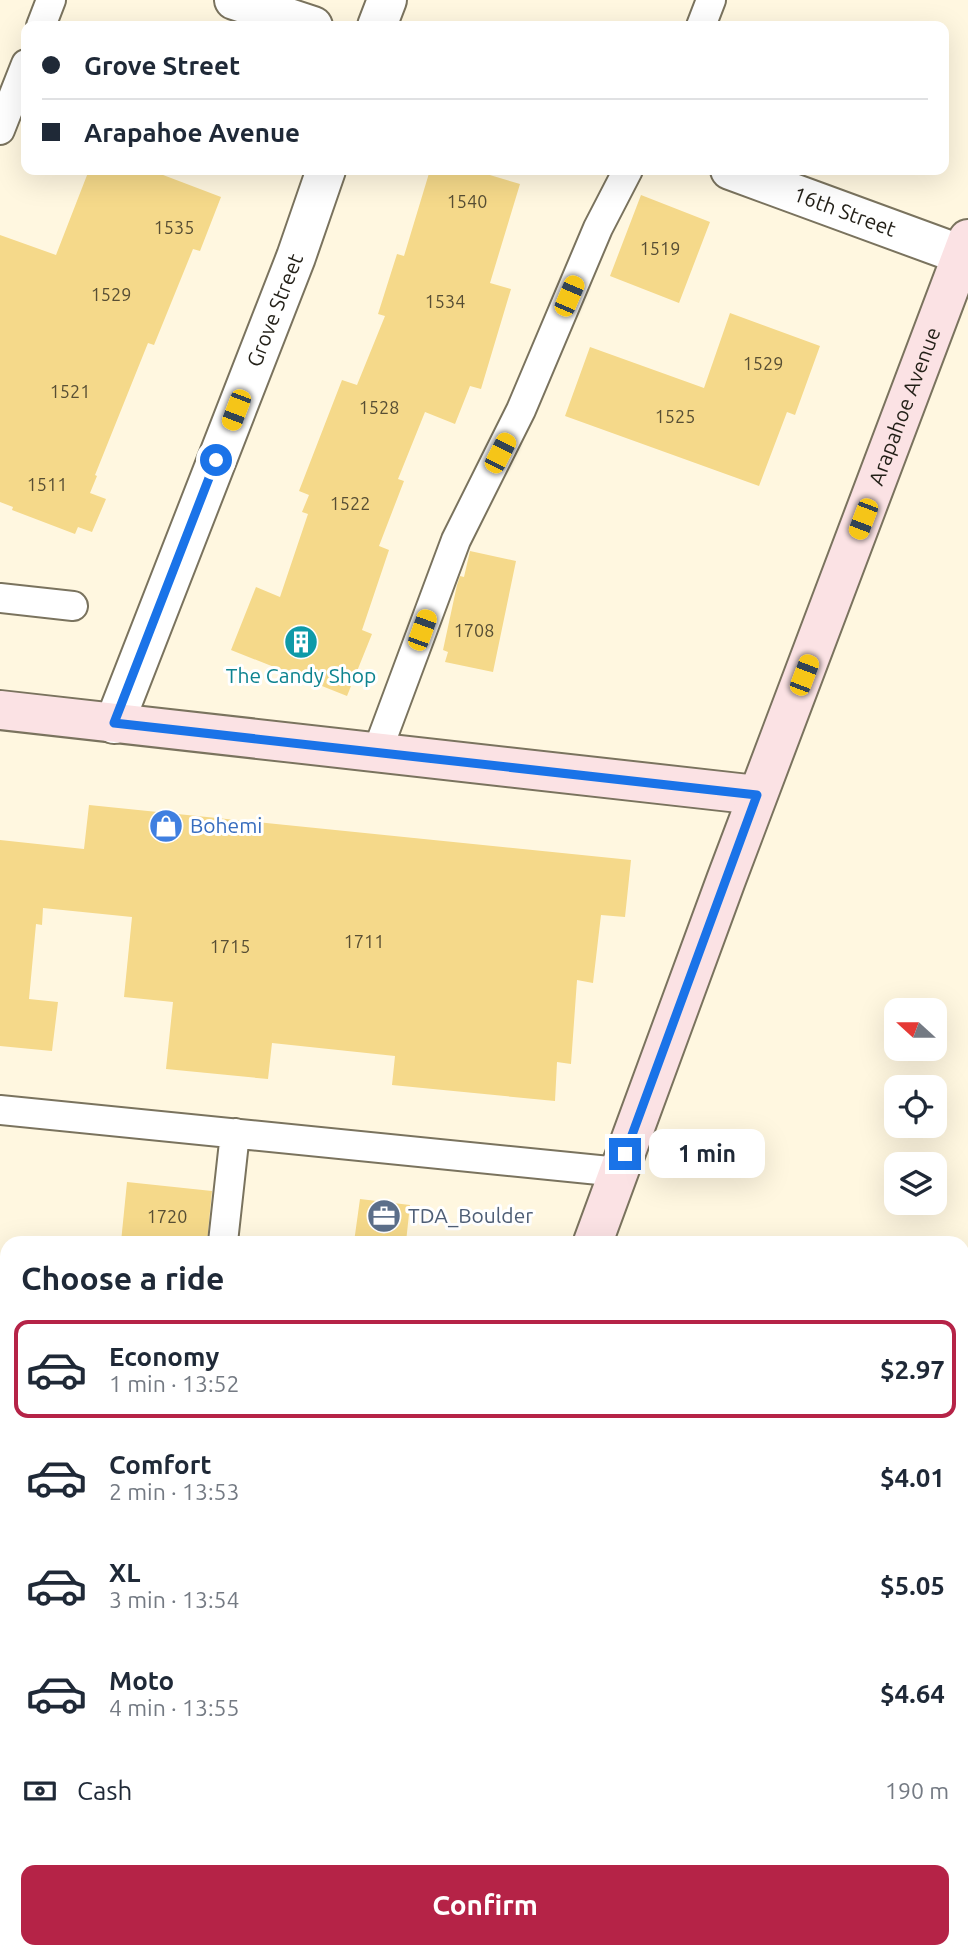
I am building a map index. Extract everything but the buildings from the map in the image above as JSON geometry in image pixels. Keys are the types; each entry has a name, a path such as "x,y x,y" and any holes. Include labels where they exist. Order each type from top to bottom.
{"main road":[{"name":"Arapahoe Avenue","path":"595,1236 757,795 965,247"},
{"path":"0,710 757,795"}],"street":[{"path":"234,0 298,21"},
{"path":"379,21 387,0"},
{"name":"Grove Street","path":"114,723 296,257 324,175"},
{"name":"16th Street","path":"745,175 965,247"}],"lane":[{"path":"43,21 51,0"},
{"path":"703,21 711,0"},
{"path":"0,130 21,77"},
{"path":"377,752 456,540 521,410 597,228 625,175"},
{"path":"0,598 73,606"},
{"path":"0,1110 619,1172"},
{"path":"224,1236 235,1133"}],"place":[{"name":"The Candy Shop","path":"301,642"},
{"name":"Bohemi","path":"166,826"},
{"name":"TDA_Boulder","path":"384,1216"}],"route":[{"path":"216,460 114,723 757,795 625,1154"}]}
